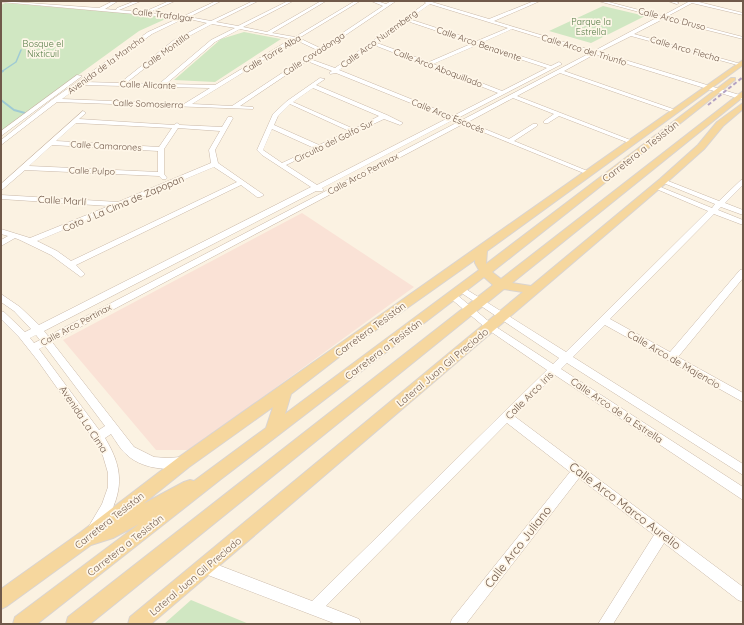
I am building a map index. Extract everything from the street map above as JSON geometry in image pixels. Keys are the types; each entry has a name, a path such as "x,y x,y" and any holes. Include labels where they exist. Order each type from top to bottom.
{"main road":[{"name":"Carretera Tesistán","path":"1,600 87,538 184,462 482,250 644,132 674,111 714,87 741,63"},
{"name":"Carretera a Tesistán","path":"22,624 216,474 485,272 688,114 714,87 743,72"},
{"name":"Carretera a Tesistán","path":"75,624 468,310 502,285 658,160 742,97"},
{"name":"Lateral Juan Gil Preciado","path":"137,624 660,184 702,147 742,97"},
{"path":"644,132 665,125 688,114"},
{"path":"658,160 701,139 720,124"},
{"path":"482,250 480,263 489,277 502,285 534,290"},
{"path":"452,270 457,293"},
{"path":"272,433 285,391"},
{"path":"87,538 107,532 216,474"}],"street":[{"name":"Calle Trafalgar","path":"1,1 185,17 297,39 320,50"},
{"path":"45,5 53,1"},
{"path":"73,7 84,1"},
{"path":"101,9 116,1"},
{"path":"115,10 139,1"},
{"path":"145,13 173,1"},
{"name":"Avenida de la Mancha","path":"1,134 45,100 145,30 210,1"},
{"name":"Avenida de la Mancha","path":"1,143 56,100 150,33 219,1"},
{"name":"Calle Montilla","path":"121,84 176,41 211,22 256,1"},
{"path":"161,85 213,41 291,1"},
{"path":"268,33 324,1"},
{"name":"Calle Torre Alba","path":"186,105 358,1"},
{"path":"373,1 387,6"},
{"name":"Calle Covadonga","path":"234,107 394,1"},
{"name":"Calle Arco del Triunfo","path":"428,1 585,51 714,87"},
{"name":"Calle Arco Nuremberg","path":"285,164 264,154 260,150 275,115 288,102 374,43 428,1"},
{"name":"Calle Arco del Triunfo","path":"442,1 592,47 742,97"},
{"path":"521,1 531,4"},
{"path":"489,21 538,1"},
{"name":"Calle Arco Druso","path":"600,1 743,38"},
{"path":"670,1 679,2"},
{"path":"692,1 743,14"},
{"name":"Calle Arco Pertinax","path":"33,348 692,1"},
{"path":"618,34 679,2"},
{"name":"Calle Arco Benavente","path":"406,19 551,68"},
{"path":"429,64 511,28"},
{"name":"Calle Arco Flecha","path":"630,34 741,63"},
{"name":"Calle Arco Aboquillado","path":"374,43 503,93"},
{"path":"579,54 592,47"},
{"name":"Calle Arco Escocés","path":"307,59 588,173"},
{"name":"Calle Arco Pertinax","path":"24,337 563,62"},
{"path":"559,71 674,111"},
{"name":"Calle Alicante","path":"81,82 216,87"},
{"path":"313,86 400,123"},
{"path":"512,96 631,142"},
{"name":"Calle Somosierra","path":"45,100 251,108"},
{"path":"288,102 354,131"},
{"path":"1,188 83,113"},
{"path":"546,122 559,114"},
{"name":"Circuito del Golfo Sur","path":"285,164 385,116"},
{"path":"230,118 212,150 215,164 260,195"},
{"path":"74,121 177,125 224,129"},
{"path":"168,184 161,174 161,149 177,125"},
{"path":"509,141 535,125"},
{"path":"270,126 320,148"},
{"name":"Calle Camarones","path":"50,143 161,149"},
{"name":"Coto J La Cima de Zapopan","path":"31,241 123,204 215,164"},
{"path":"285,164 329,192"},
{"name":"Calle Pulpo","path":"23,168 161,174"},
{"name":"Calle Arco Iris","path":"314,609 743,181"},
{"path":"71,264 242,182"},
{"path":"660,184 717,207 743,213"},
{"name":"Calle Marlí","path":"1,197 123,204"},
{"path":"717,207 743,223"},
{"path":"1,244 6,234 31,241 71,264 81,274"},
{"path":"671,358 743,272"},
{"path":"734,283 743,287"},
{"name":"Calle Arco de la Estrella","path":"457,293 479,302 743,470"},
{"name":"Calle Arco de la Estrella","path":"457,293 468,310 490,326 743,494"},
{"name":"Avenida La Cima","path":"1,297 17,309 38,330 130,451 152,462 169,464 184,462"},
{"name":"Avenida La Cima","path":"1,314 33,348 106,450 110,459 114,473 114,488 107,507 87,538"},
{"name":"Calle Arco de Majencio","path":"604,320 743,398"},
{"name":"Calle Arco Marco Aurelio","path":"507,417 743,595"},
{"path":"97,438 112,427"},
{"name":"Calle Arco Juliano","path":"457,624 578,470"},
{"path":"605,624 662,534"},
{"path":"205,567 354,624"}],"shaded area":[{"path":"302,213 414,287 190,450 156,450 63,340"}],"green space":[{"name":"Bosque el Nixticuil","path":"5,3 170,17 139,31 1,131 1,5"},
{"name":"Parque la Estrella","path":"603,6 645,16 591,43 549,31"},
{"path":"244,32 281,39 215,82 174,80 221,39"},
{"path":"191,600 249,624 164,624"}],"waterway":[{"path":"3,71 1,72 16,62 21,50"},
{"path":"1,100 14,110 25,113"}],"railway":[{"path":"708,105 743,77"}]}
